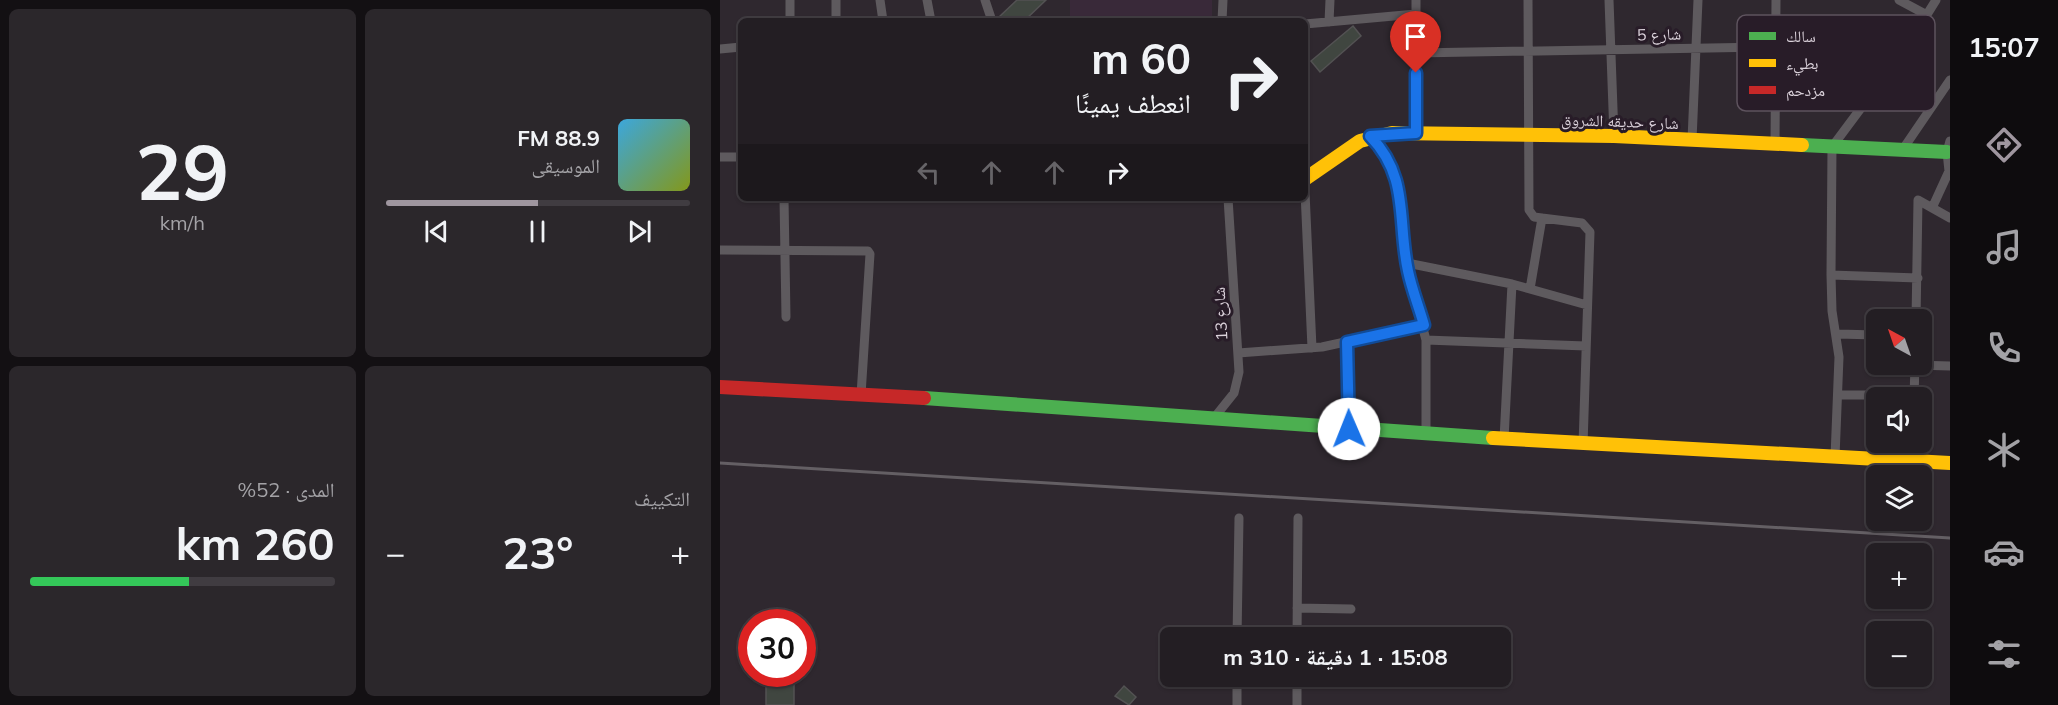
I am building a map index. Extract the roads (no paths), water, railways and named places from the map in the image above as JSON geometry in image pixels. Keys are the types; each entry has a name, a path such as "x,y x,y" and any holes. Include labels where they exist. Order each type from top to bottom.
{"street":[{"path":"790,0 790,18"},
{"path":"836,0 837,18"},
{"path":"880,0 883,18"},
{"path":"927,0 930,18"},
{"path":"985,0 991,18"},
{"path":"1222,18 1223,0"},
{"path":"1329,22 1330,0"},
{"path":"1416,0 1416,133"},
{"path":"1528,0 1530,214 1542,218 1582,223 1589,229 1583,445"},
{"path":"1610,0 1614,136"},
{"path":"1692,140 1694,48 1698,0"},
{"path":"1899,0 1927,15 1936,0"},
{"path":"1308,24 1416,14"},
{"path":"720,50 738,47"},
{"name":"شارع 5","path":"1416,53 1737,47"},
{"path":"1935,102 1950,80"},
{"path":"1775,111 1775,144"},
{"path":"1836,457 1838,334 1832,311 1832,147 1859,111"},
{"path":"1903,149 1929,111"},
{"name":"شارع حديقه الشروق","path":"1308,177 1370,136 1416,133 1614,136 1903,149 1949,146"},
{"path":"1370,136 1388,158 1399,183 1407,263 1426,340 1426,434"},
{"path":"1933,206 1949,171 1949,146"},
{"path":"720,157 738,157"},
{"path":"1917,309 1919,199 1950,218"},
{"path":"784,201 786,317"},
{"name":"شارع 13","path":"1213,419 1229,403 1239,372 1228,201"},
{"path":"1305,201 1312,348"},
{"path":"1530,289 1542,218"},
{"path":"720,250 865,250 870,254 861,395"},
{"path":"1407,263 1512,284 1587,304"},
{"path":"1831,275 1918,278"},
{"path":"1504,439 1512,284"},
{"path":"1238,353 1312,348 1424,325"},
{"path":"1838,334 1866,335"},
{"path":"1426,340 1586,346"},
{"path":"1347,342 1349,429"},
{"path":"1932,365 1950,366"},
{"path":"720,387 1583,445 1950,463"},
{"path":"1838,395 1866,395"},
{"path":"1911,453 1911,461"},
{"path":"1238,627 1239,518"},
{"path":"1297,627 1298,518"},
{"path":"1297,608 1351,609"},
{"path":"1237,687 1237,705"},
{"path":"1297,687 1297,705"}],"railway":[{"path":"720,463 1950,538"}]}
